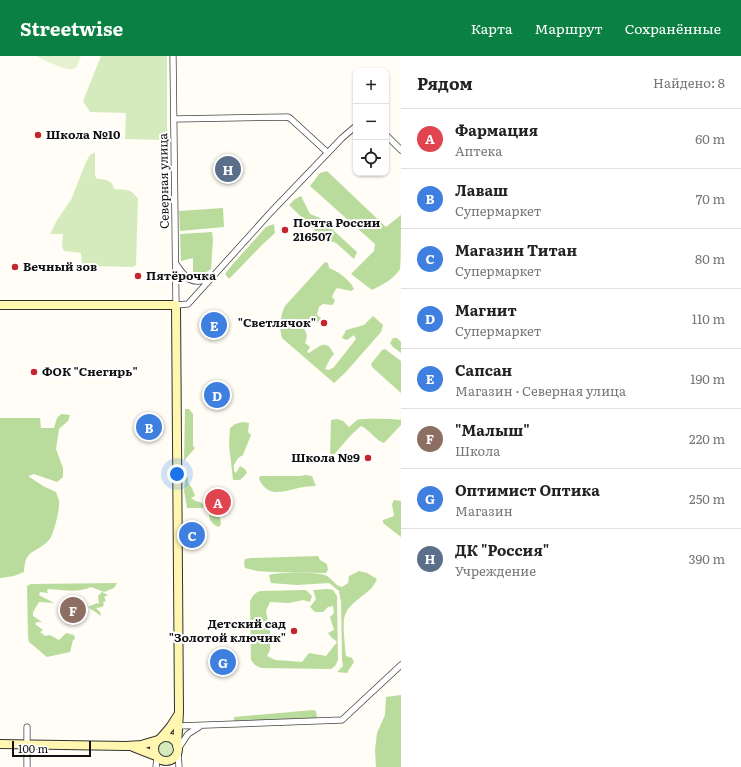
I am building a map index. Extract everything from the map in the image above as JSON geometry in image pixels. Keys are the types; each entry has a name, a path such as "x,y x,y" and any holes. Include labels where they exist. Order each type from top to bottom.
{"street":[{"name":"Северная улица","path":"173,56 176,305"},
{"path":"174,119 288,117 328,153"},
{"path":"0,305 188,304 271,212 342,138 353,129"},
{"path":"389,139 401,150"},
{"path":"176,264 186,278 191,281 203,281 210,279"},
{"path":"176,305 179,767"},
{"path":"178,726 342,720 401,666"},
{"path":"156,767 158,760 154,746 174,722 179,712"},
{"path":"126,746 137,748 158,760 169,761 176,756 178,749 192,731 205,725"},
{"path":"27,727 27,767"},
{"path":"0,744 126,746 141,745 169,738 174,741 178,749"}],"green space":[{"path":"36,56 81,56 76,68 67,69"},
{"path":"101,56 167,56 167,140 125,139 126,113 90,112 83,101"},
{"path":"95,152 95,175 97,179 110,182 114,189 130,191 138,199 136,265 133,267 86,266 82,264 81,253 64,251 62,247 63,234 50,234 57,220 71,200 86,162 90,155"},
{"path":"327,171 386,227 401,215 400,269 391,279 372,290 351,274 374,251 375,244 310,186 320,173"},
{"path":"301,196 310,214 320,218 357,252 354,259 336,243 324,239 289,205"},
{"path":"223,208 224,227 180,231 179,211"},
{"path":"274,224 275,233 229,279 225,274 232,265 266,227"},
{"path":"212,232 213,240 211,269 199,277 193,278 193,258 181,261 180,234"},
{"path":"325,262 328,263 329,268 344,277 354,289 351,291 337,288 332,297 335,300 334,303 332,305 323,304 319,307 317,315 321,318 317,323 312,319 309,320 303,327 307,335 305,343 310,347 307,352 309,353 323,345 328,346 334,354 325,369 329,370 334,367 356,339 354,335 347,340 342,338 346,330 364,325 373,316 383,325 381,332 345,373 334,383 282,338 280,330 280,322 285,306"},
{"path":"393,338 397,338 401,342 401,353 390,343"},
{"path":"385,349 401,361 401,393 372,367 371,364 382,350"},
{"path":"185,409 189,409 193,414 193,446 195,448 184,461"},
{"path":"61,414 70,415 68,421 59,429 56,449 63,468 63,477 57,482 34,474 28,476 43,486 56,492 59,501 59,510 53,532 49,540 32,552 26,559 24,572 14,576 0,578 0,418 40,418 41,428 54,428 57,418"},
{"path":"337,419 343,421 349,427 357,420 365,419 401,419 401,425 384,443 361,426 332,457 330,456 331,420"},
{"path":"243,422 249,423 248,432 251,435 243,455 238,458 234,465 234,471 236,473 240,466 245,469 247,473 240,480 233,480 229,445 230,428 235,424"},
{"path":"188,476 188,483 195,496 191,498 204,505 203,508 187,508 184,491 185,480"},
{"path":"260,476 312,476 316,486 302,487 283,492 270,491 259,479"},
{"path":"394,500 401,501 401,537 383,523 383,520 394,516 392,504"},
{"path":"210,509 215,510 216,515 219,512 221,524 219,527 210,520"},
{"path":"318,556 320,560 327,564 328,570 326,573 257,571 245,568 244,563 245,559 251,558"},
{"path":"359,571 367,573 377,579 370,589 352,605 345,615 344,629 346,656 352,658 354,662 347,673 337,672 343,666 341,602 339,591 329,583 297,585 271,583 269,575 288,573 321,574 327,576 337,585 342,587 348,583 349,576"},
{"path":"117,583 114,588 104,592 91,587 76,591 49,589 47,590 48,593 40,592 39,595 54,603 39,602 33,612 33,616 42,622 37,622 35,624 43,630 40,632 45,636 50,635 59,640 66,633 74,635 75,639 73,640 70,652 47,657 29,642 27,586 31,584"},
{"path":"306,590 312,596 310,602 303,600 289,603 270,602 266,611 270,632 270,650 267,656 275,660 302,662 309,653 326,656 337,642 328,633 334,630 330,617 334,613 333,606 328,607 323,612 315,612 310,607 316,599 313,590 333,590 337,596 338,660 335,666 331,669 261,668 255,665 251,660 250,602 254,595 261,591"},
{"path":"102,592 108,595 104,597 106,601 103,602 104,605 96,608 100,612 101,616 88,607 97,603 99,604 98,596"},
{"path":"401,695 401,767 376,767 375,750 377,733 385,715 386,697"},
{"path":"313,710 316,711 317,718 234,721 234,717"},
{"path":"166,742 171,744 173,749 171,754 166,756 161,754 159,749 161,744"}],"place":[{"name":"Школа №10","path":"38,135"},
{"name":"ДК \"Россия\"","path":"228,169"},
{"name":"Почта России 216507","path":"285,230"},
{"name":"Вечный зов","path":"15,267"},
{"name":"Пятёрочка","path":"138,276"},
{"name":"\"Светлячок\"","path":"324,323"},
{"name":"Сапсан","path":"214,325"},
{"name":"ФОК \"Снегирь\"","path":"34,372"},
{"name":"Магнит","path":"217,395"},
{"name":"Лаваш","path":"149,427"},
{"name":"Школа №9","path":"368,458"},
{"name":"Фармация","path":"218,502"},
{"name":"Магазин Титан","path":"192,535"},
{"name":"\"Малыш\"","path":"73,610"},
{"name":"Детский сад \"Золотой ключик\"","path":"294,631"},
{"name":"Оптимист Оптика","path":"223,662"}]}
